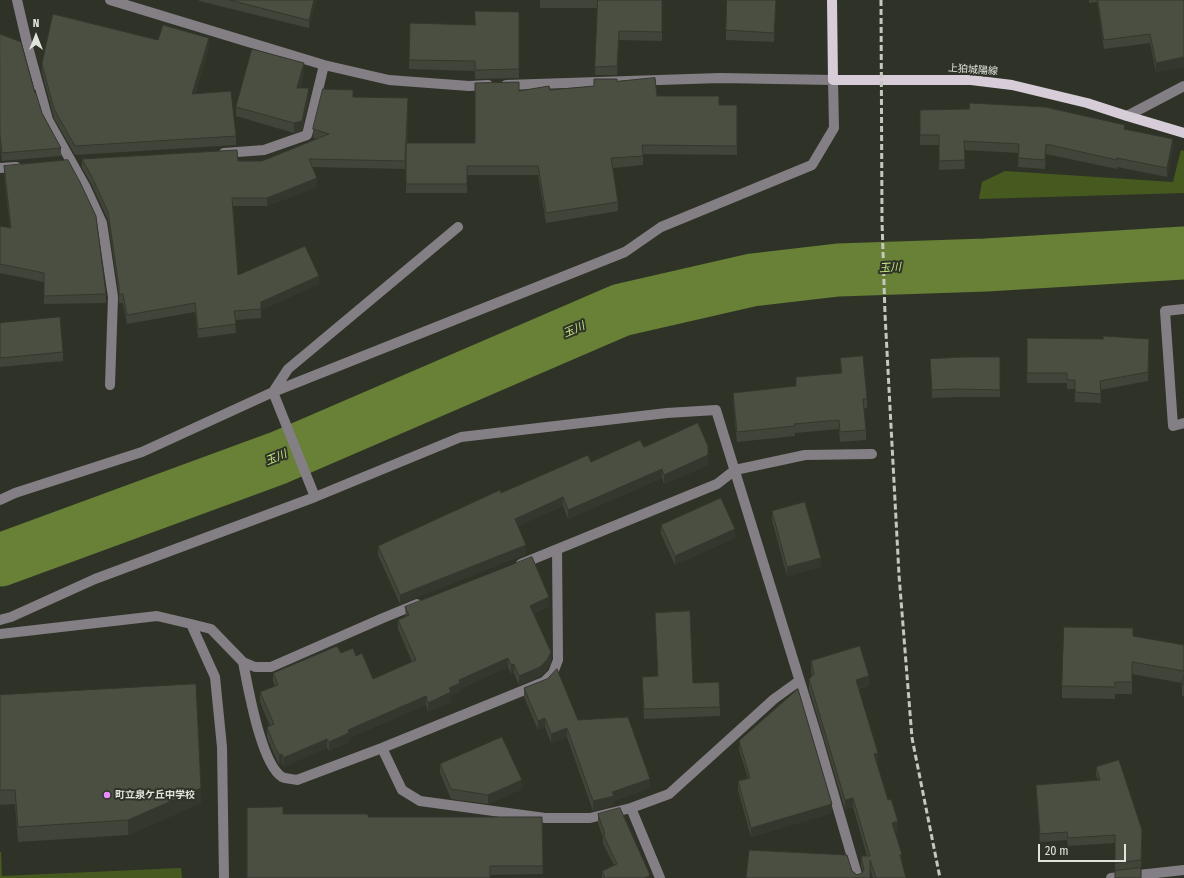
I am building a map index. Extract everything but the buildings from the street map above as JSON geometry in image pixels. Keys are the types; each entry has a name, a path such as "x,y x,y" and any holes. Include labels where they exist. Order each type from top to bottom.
{"main road":[{"path":"832,0 833,80"},
{"name":"上狛城陽線","path":"833,80 971,80 1012,84 1087,103 1184,133"}],"street":[{"path":"17,0 48,120 86,188 102,223 113,297 110,384"},
{"path":"0,500 15,493 142,452 273,392 626,252 661,227 812,165 834,128 833,80 720,78 469,86 389,80 324,64 110,0"},
{"path":"218,153 264,150 307,135 324,64"},
{"path":"1127,116 1184,86"},
{"path":"0,168 24,166"},
{"path":"273,392 288,369 458,227"},
{"path":"1184,309 1165,311 1173,426 1184,423"},
{"path":"273,392 315,497"},
{"path":"0,620 11,617 95,579 315,497 461,437 667,413 716,410 818,740 858,878"},
{"path":"514,566 717,484 734,470 805,455 872,454"},
{"path":"243,662 251,701 264,747 276,771 283,778 297,780 382,748 544,682 554,673 558,660 558,549"},
{"path":"0,634 157,616 211,629 243,662 255,667 271,667 383,618 426,601"},
{"path":"191,624 215,677 222,747 224,878"},
{"path":"382,748 402,790 420,801 545,818 590,818 631,808 669,794 774,699 799,681"},
{"path":"631,808 660,878"},
{"path":"1111,878 1184,870"}],"green space":[{"path":"1181,150 1184,151 1184,193 979,199 982,182 1005,171 1173,182"},
{"path":"0,852 2,876 181,868 182,878 0,878"}],"waterway":[{"name":"玉川","path":"0,560 278,458 621,310 752,280 838,270 986,265 1184,253"}],"railway":[{"path":"881,0 882,221 885,314 899,575 912,738 940,878"}],"place":[{"name":"町立泉ケ丘中学校","path":"107,795"}]}
